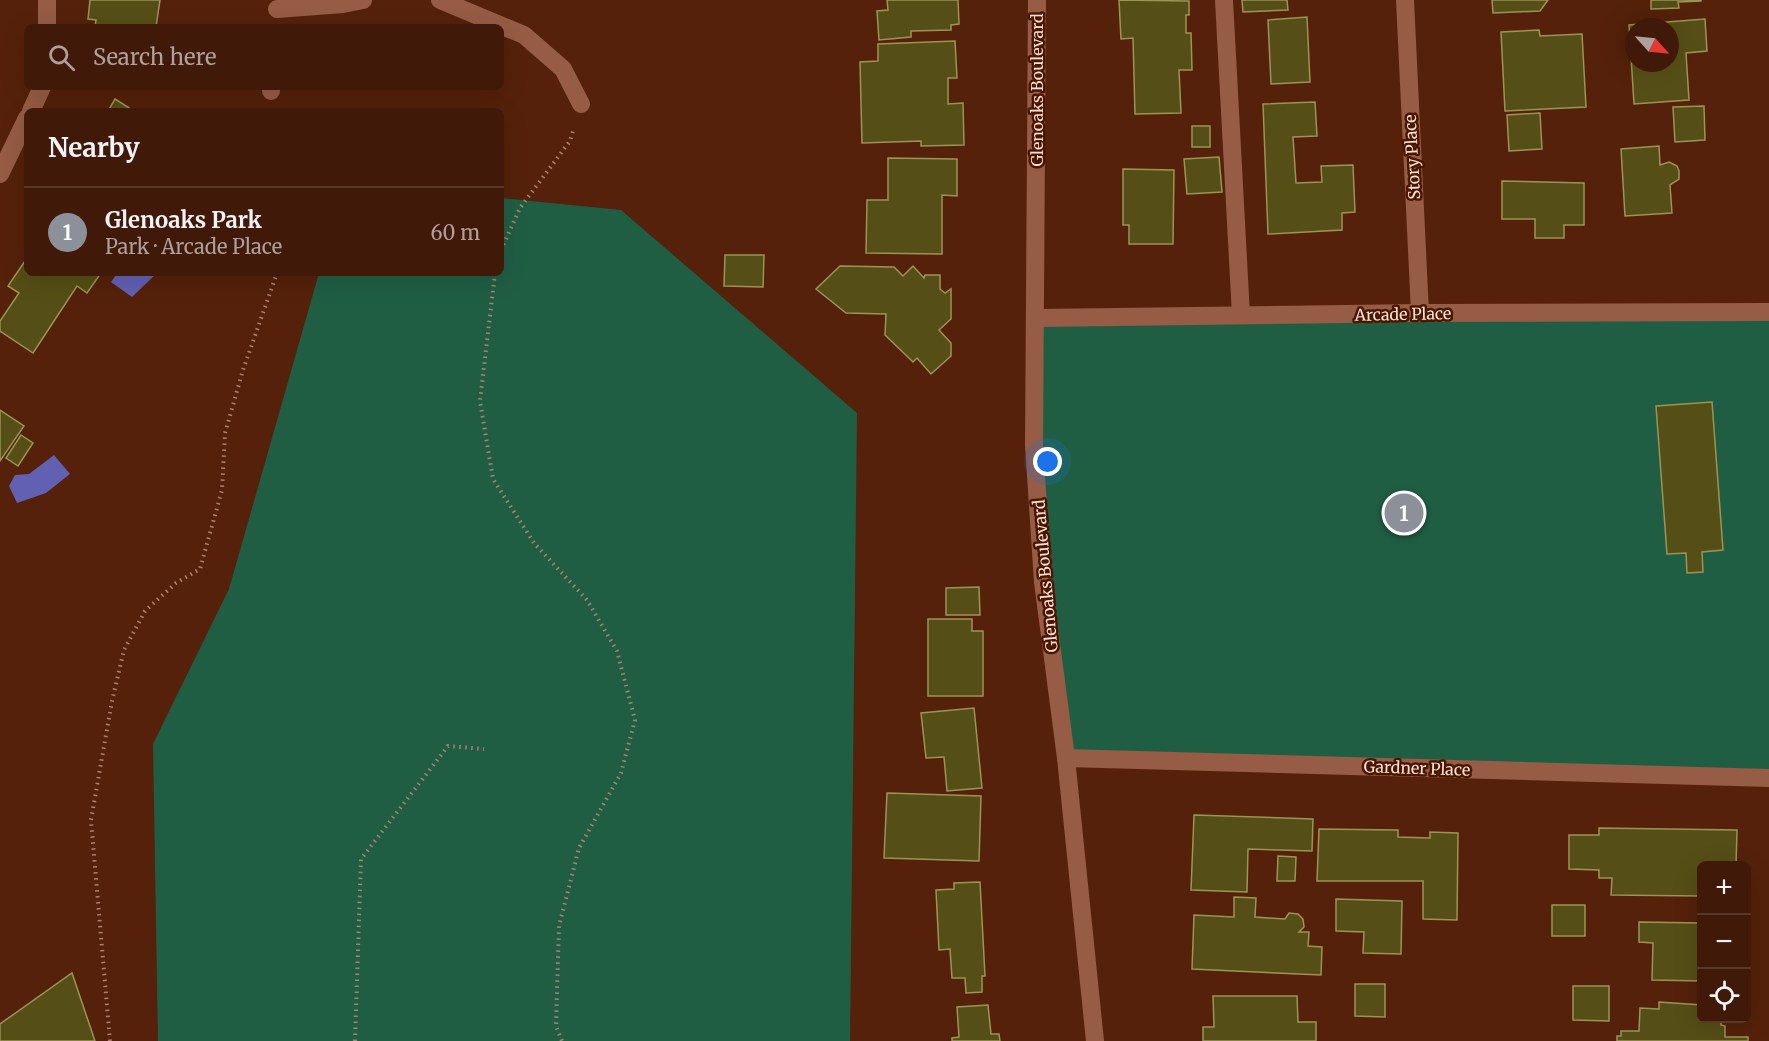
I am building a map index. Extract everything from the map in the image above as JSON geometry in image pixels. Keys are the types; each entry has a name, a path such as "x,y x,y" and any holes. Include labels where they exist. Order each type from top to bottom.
{"street":[{"path":"47,0 47,24"},
{"path":"277,12 363,0"},
{"path":"440,0 498,24"},
{"name":"Glenoaks Boulevard","path":"1037,0 1034,445 1043,582 1066,758 1095,1041"},
{"path":"1224,0 1241,315"},
{"name":"Story Place","path":"1405,0 1420,313"},
{"path":"504,27 524,35 563,69 581,104"},
{"path":"32,108 41,90"},
{"path":"0,174 24,124"},
{"name":"Arcade Place","path":"1036,318 1420,313 1769,312"},
{"name":"Gardner Place","path":"1066,758 1769,778"}],"path":[{"path":"504,243 520,208 570,141 581,104"},
{"path":"110,1041 91,820 112,701 124,650 145,611 176,583 200,569 222,490 225,433 243,370 276,276"},
{"path":"495,276 480,401 493,479 534,543 587,600 617,651 635,720 621,773 579,848 559,926 556,1026 561,1041"},
{"path":"355,1041 361,859 448,746 484,749"}],"green space":[{"path":"504,198 621,210 857,413 850,1041 158,1041 153,744 229,589 318,276 504,276"},
{"path":"1769,312 1769,778 1066,758 1043,582 1037,318"}],"shaded area":[{"path":"115,276 154,276 132,297 111,282"},
{"path":"54,455 70,474 46,493 17,503 9,486 15,475 29,474"}],"building":[{"path":"90,0 160,0 156,24 95,24 96,20 88,19"},
{"path":"887,0 958,0 959,24 951,25 951,30 911,31 911,37 879,40 877,11 888,10"},
{"path":"1119,0 1189,1 1186,33 1191,33 1192,70 1179,70 1181,113 1135,114 1133,38 1121,39"},
{"path":"1242,0 1287,0 1288,10 1243,12"},
{"path":"1492,0 1548,0 1540,11 1493,13"},
{"path":"1651,0 1701,1 1678,2 1679,8 1651,9"},
{"path":"1307,17 1310,82 1271,84 1268,20"},
{"path":"1705,19 1707,51 1686,53 1689,100 1634,104 1632,72 1679,72 1679,21"},
{"path":"1539,30 1540,36 1582,34 1586,107 1505,111 1501,32"},
{"path":"955,41 957,78 948,78 948,104 963,103 964,145 921,146 921,141 862,143 860,62 878,61 878,44"},
{"path":"115,99 129,108 110,108"},
{"path":"1315,102 1317,136 1293,137 1296,183 1322,182 1321,166 1353,165 1355,212 1342,213 1342,230 1268,234 1263,104"},
{"path":"1704,106 1705,140 1675,142 1673,107"},
{"path":"1540,113 1542,149 1509,151 1507,115"},
{"path":"1192,126 1210,126 1210,147 1192,147"},
{"path":"1659,146 1660,165 1669,162 1677,166 1679,171 1679,179 1670,185 1672,213 1625,216 1621,149"},
{"path":"1219,157 1222,192 1187,194 1184,159"},
{"path":"888,158 957,159 957,196 942,195 942,254 866,253 867,200 888,200"},
{"path":"1123,169 1174,170 1173,244 1129,244 1129,225 1123,225"},
{"path":"1502,181 1584,183 1584,225 1564,225 1564,238 1535,238 1535,219 1502,219"},
{"path":"725,255 764,255 763,287 724,286"},
{"path":"24,262 24,276 99,276 87,293 77,286 33,353 0,331 0,321 19,293 8,286"},
{"path":"840,266 894,267 903,276 913,266 924,278 925,275 940,275 940,289 945,293 951,289 951,319 939,330 951,343 951,356 931,374 917,358 913,362 885,335 886,314 846,313 816,289"},
{"path":"1712,402 1723,550 1702,552 1703,572 1687,573 1686,553 1667,554 1656,406"},
{"path":"0,410 24,426 0,461"},
{"path":"21,435 33,443 18,466 6,458"},
{"path":"979,587 980,615 946,615 946,588"},
{"path":"928,619 972,619 972,631 983,631 983,696 928,696"},
{"path":"974,708 982,788 947,791 944,757 926,758 921,713"},
{"path":"887,793 981,796 979,861 884,858"},
{"path":"1194,815 1313,819 1312,851 1248,849 1247,892 1191,890"},
{"path":"1599,828 1737,830 1736,861 1697,861 1697,896 1611,895 1612,878 1599,878 1599,870 1569,869 1569,835 1599,835"},
{"path":"1319,829 1398,830 1398,837 1430,838 1430,832 1458,833 1457,920 1423,919 1423,881 1317,881"},
{"path":"1278,856 1296,857 1295,881 1277,881"},
{"path":"980,882 985,976 982,976 982,992 966,993 965,978 952,978 950,949 939,950 936,890 954,889 954,883"},
{"path":"1234,897 1256,898 1255,917 1285,919 1289,913 1298,914 1303,919 1304,927 1299,932 1309,932 1308,946 1322,947 1321,975 1192,969 1194,915 1234,917"},
{"path":"1336,899 1402,901 1401,954 1363,953 1364,932 1336,931"},
{"path":"1552,905 1585,905 1585,936 1552,936"},
{"path":"1639,922 1697,923 1697,981 1652,980 1653,943 1639,942"},
{"path":"72,973 95,1041 0,1041 0,1024"},
{"path":"1355,984 1385,984 1385,1017 1355,1016"},
{"path":"1573,986 1609,986 1609,1021 1573,1020"},
{"path":"1213,996 1297,996 1298,1022 1316,1022 1316,1041 1203,1041 1203,1027 1214,1027"},
{"path":"1659,1002 1697,1005 1697,1023 1721,1023 1725,1026 1725,1037 1748,1037 1748,1041 1617,1041 1617,1036 1621,1036 1621,1031 1639,1031 1640,1008 1659,1009"},
{"path":"988,1005 991,1034 999,1034 1000,1041 952,1041 952,1038 959,1037 957,1007"}],"place":[{"name":"Glenoaks Park","path":"1404,513"}]}
